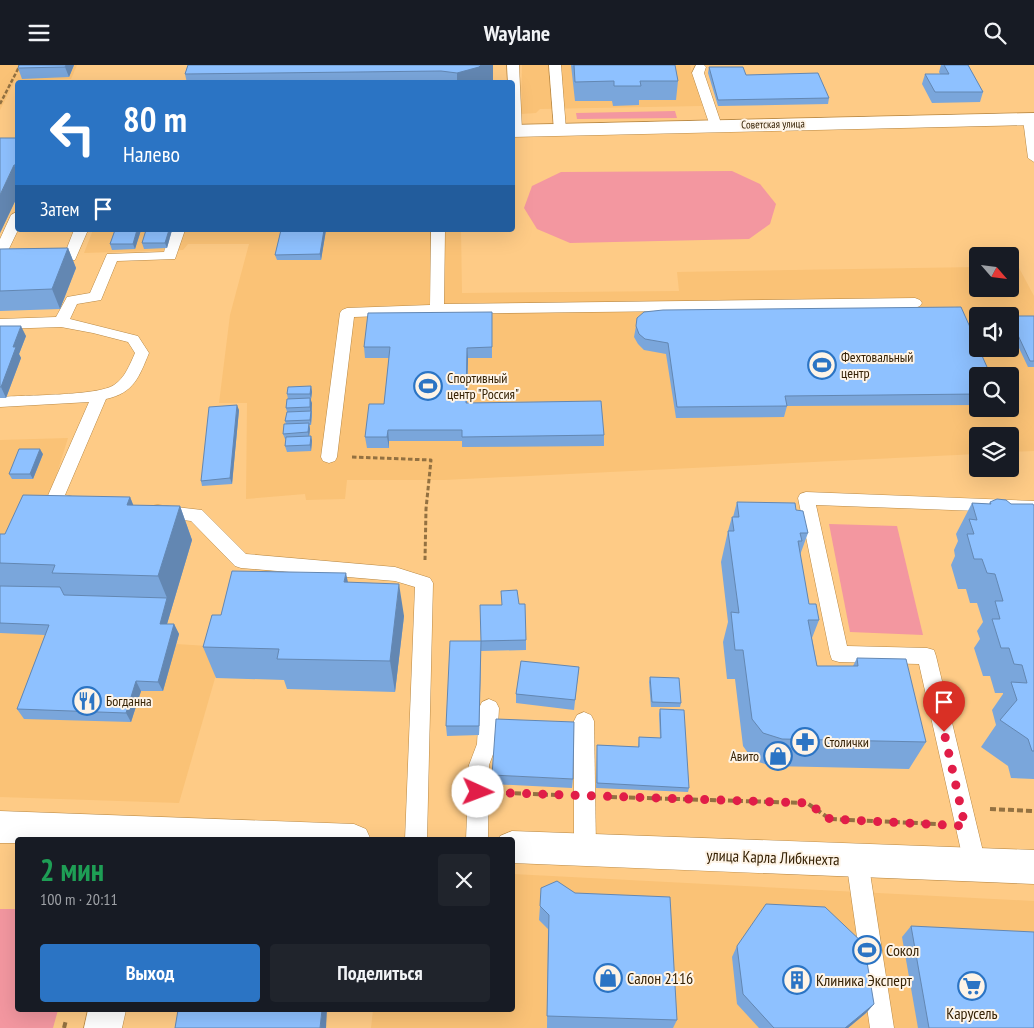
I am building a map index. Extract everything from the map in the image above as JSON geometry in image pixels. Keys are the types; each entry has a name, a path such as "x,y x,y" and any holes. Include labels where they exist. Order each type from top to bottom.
{"street":[{"name":"Советская улица","path":"515,131 1032,119"},
{"path":"0,827 148,835 230,837"},
{"name":"улица Карла Либкнехта","path":"515,847 1034,867"},
{"path":"103,1028 107,1012"}],"lane":[{"path":"513,65 513,80"},
{"path":"555,65 560,130"},
{"path":"700,67 698,73 716,126"},
{"path":"1032,119 1034,158"},
{"path":"0,253 15,221"},
{"path":"0,259 70,257 80,232"},
{"path":"60,323 72,300 96,297 112,257 170,256 177,232"},
{"path":"436,309 438,232"},
{"path":"328,457 347,313 436,309 916,303"},
{"path":"0,324 60,323 94,328 132,339 142,353 133,375 119,391 100,395 0,402"},
{"path":"92,504 54,501 100,395"},
{"path":"975,864 927,656 839,654 806,498 1034,507"},
{"path":"139,509 196,515 241,561 395,574 424,583 416,837"},
{"path":"477,837 479,765 487,744 489,709"},
{"path":"584,721 585,849"},
{"path":"856,860 882,1028"}],"path":[{"path":"0,104 20,65"},
{"path":"328,457 431,460 426,509 424,583"},
{"path":"478,792 808,803 830,819 963,817 1034,811"}],"shaded area":[{"path":"0,65 77,65 71,79 15,80 0,110"},
{"path":"522,65 690,65 702,106 540,109 536,113 521,114"},
{"path":"675,111 677,118 577,119 576,113"},
{"path":"732,171 760,184 776,204 770,224 749,239 570,243 537,229 524,208 532,186 561,172"},
{"path":"92,232 461,232 462,293 679,291 677,272 969,267 969,297 1019,297 1019,268 1034,296 1034,451 1019,452 1019,427 969,427 969,454 444,480 347,480 345,499 306,500 305,494 246,499 247,403 219,403 230,315 249,244 188,244 183,250 84,253"},
{"path":"68,438 52,489 71,605 172,608 164,634 179,634 176,644 224,647 179,803 0,797 0,440"},
{"path":"829,524 897,526 923,635 850,632"},
{"path":"515,874 1034,901 1034,1028 371,1028 373,1012 515,1012"},
{"path":"0,909 15,909 15,1012 57,1012 53,1028 0,1028"}],"building":[{"path":"19,65 66,65 65,67 18,68"},
{"path":"188,65 481,65 457,73 441,71 185,74"},
{"path":"574,65 675,65 678,81 640,81 641,86 614,86 614,81 575,82"},
{"path":"944,65 968,65 983,92 935,92 925,74 949,74"},
{"path":"709,67 743,67 746,75 818,73 829,98 718,100"},
{"path":"0,138 15,138 15,165 0,195"},
{"path":"114,232 136,232 133,244 110,244"},
{"path":"145,232 168,232 165,243 142,243"},
{"path":"281,232 324,232 320,254 275,255"},
{"path":"68,248 52,289 0,291 0,249"},
{"name":"Фехтовальный центр","path":"961,307 969,325 969,357 983,357 987,367 969,367 969,394 785,396 787,406 677,407 668,343 645,339 639,334 636,326 637,318 644,312 663,310"},
{"name":"Спортивный центр \"Россия\"","path":"492,312 492,347 467,348 466,403 601,401 604,435 462,437 462,430 388,430 387,437 365,437 369,404 384,404 390,347 364,347 368,313"},
{"path":"1019,316 1034,316 1034,361 1030,361 1019,337"},
{"path":"0,326 21,326 13,347 16,347 1,387 0,387"},
{"path":"311,386 310,394 287,394 288,387"},
{"path":"310,398 310,407 286,408 287,399"},
{"path":"237,405 230,478 201,481 209,407"},
{"path":"311,411 310,420 285,421 287,412"},
{"path":"309,423 308,432 283,434 284,424"},
{"path":"311,436 310,445 285,446 286,437"},
{"path":"19,449 40,449 30,474 9,474"},
{"path":"23,495 130,497 127,505 180,506 158,576 52,573 55,565 0,563 0,534 5,534"},
{"path":"997,499 1006,500 1011,504 1033,504 1034,506 1034,751 1032,751 1028,739 1000,720 1017,700 1011,682 1027,683 1022,665 1014,664 1009,648 1001,648 992,619 1000,619 995,601 1003,601 995,574 987,573 982,559 974,559 967,534 974,534 969,519 977,520 972,503 991,504 990,502"},
{"path":"737,502 795,503 796,510 803,511 808,533 800,533 802,541 798,541 809,604 816,604 819,620 808,620 817,666 858,666 857,658 906,659 926,742 782,739 763,733 752,719 743,650 735,650 731,612 739,613 728,531 734,531 732,517 739,517"},
{"path":"232,571 346,573 344,582 399,584 390,661 277,659 279,649 203,647 212,615 221,615"},
{"path":"0,586 60,587 64,595 167,598 160,624 174,624 158,682 136,681 126,713 17,709 49,625 0,623"},
{"path":"517,590 519,604 525,604 526,640 481,641 480,605 502,605 501,591"},
{"path":"450,641 481,641 479,726 446,726"},
{"path":"521,661 579,667 575,700 516,694"},
{"path":"650,677 679,678 681,703 652,702"},
{"path":"660,709 684,710 689,788 597,783 597,745 639,747 639,737 661,738"},
{"path":"496,719 574,722 573,779 492,775"},
{"name":"Салон 2116","path":"557,881 575,893 670,897 677,1020 547,1016 549,915 540,906 541,888"},
{"name":"Клиника Эксперт","path":"766,904 825,907 864,944 874,1004 845,1028 774,1028 743,994 737,946"},
{"name":"Карусель","path":"911,926 1034,932 1034,1028 929,1028"},
{"path":"178,1012 322,1012 320,1028 175,1028"}],"place":[{"name":"Фехтовальный центр","path":"822,365"},
{"name":"Спортивный центр \"Россия\"","path":"428,386"},
{"name":"Богданна","path":"87,701"},
{"name":"Столички","path":"805,742"},
{"name":"Авито","path":"778,756"},
{"name":"Сокол","path":"867,950"},
{"name":"Салон 2116","path":"608,978"},
{"name":"Клиника Эксперт","path":"797,980"},
{"name":"Карусель","path":"972,986"}],"route":[{"path":"478,792 808,803 830,819 965,826 944,732"}]}
